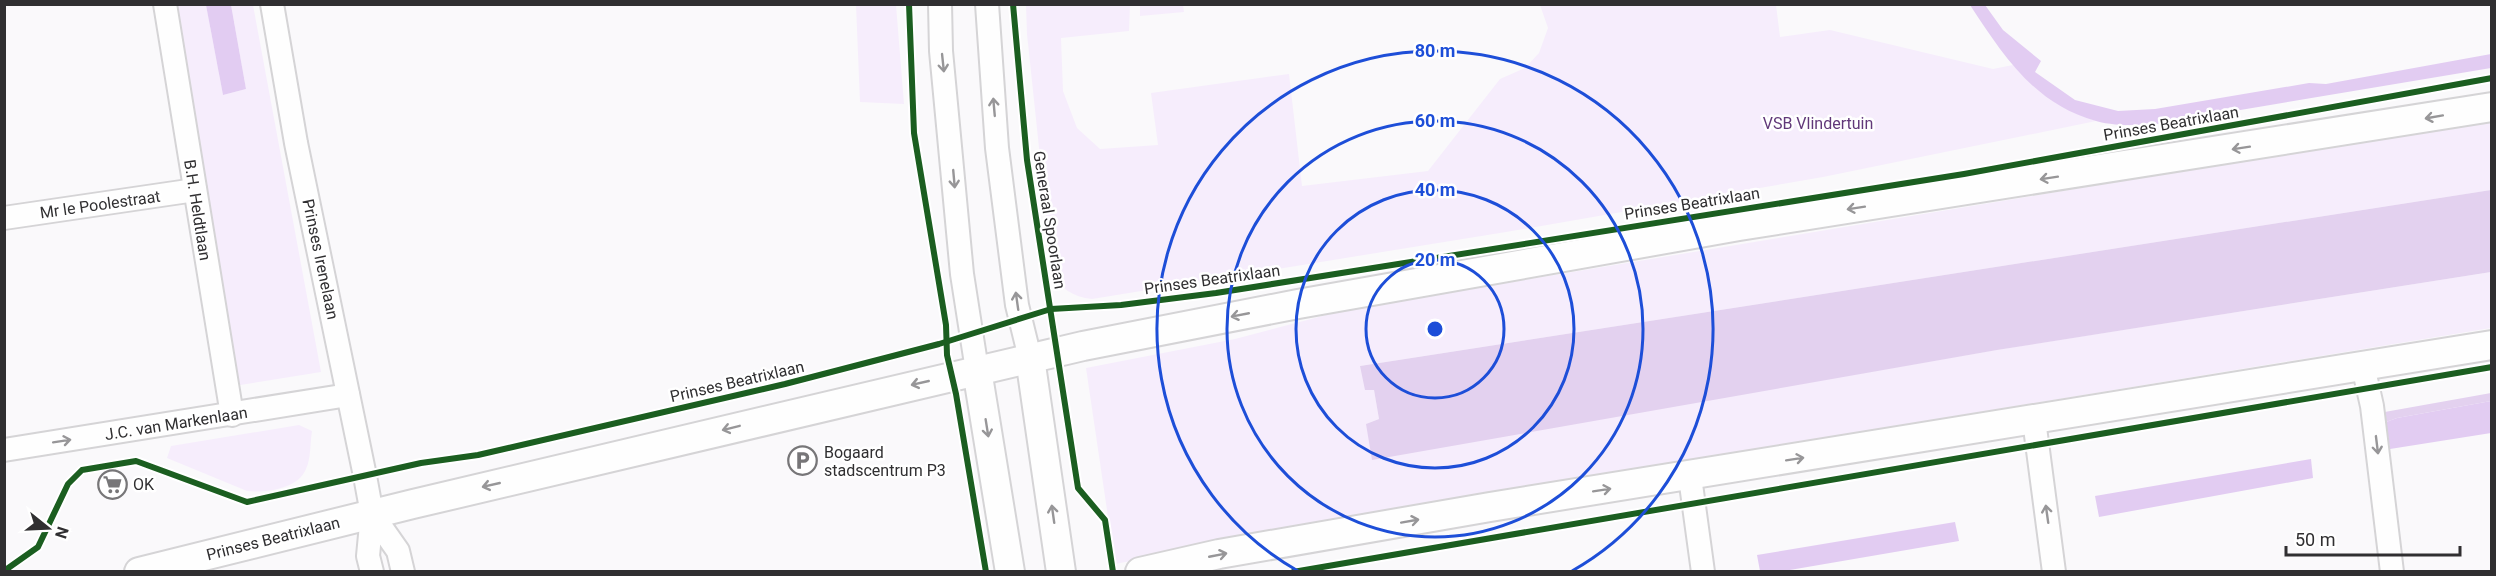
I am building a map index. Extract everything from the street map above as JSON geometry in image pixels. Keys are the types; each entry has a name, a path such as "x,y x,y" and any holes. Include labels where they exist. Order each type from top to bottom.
{"main road":[{"name":"Prinses Beatrixlaan","path":"139,572 977,370 1298,304 1739,226 2492,107"},
{"path":"1140,572 1219,555 1408,521 2492,345"},
{"path":"1030,358 1061,572"},
{"path":"977,370 1010,572"}],"street":[{"name":"B.H. Heldtlaan","path":"165,4 232,415"},
{"name":"Prinses Irenelaan","path":"272,4 297,143 372,514 368,556 372,572"},
{"path":"940,4 941,51 962,274 977,370"},
{"path":"987,4 987,36 999,159 1017,305 1030,358"},
{"name":"Mr le Poolestraat","path":"4,218 195,190"},
{"path":"2363,366 2372,406 2392,572"},
{"name":"J.C. van Markenlaan","path":"4,450 232,415 348,394"},
{"path":"2034,420 2054,572"},
{"path":"1690,477 1703,572"},
{"name":"Prinses Irenelaan","path":"372,514 398,551 403,572"}],"green space":[{"path":"174,5 206,5 223,95 246,89 231,5 253,5 321,372 234,386"},
{"path":"856,5 896,5 904,104 860,102"},
{"name":"VSB Vlindertuin","path":"1026,5 1130,5 1129,31 1061,38 1063,91 1077,128 1100,149 1158,145 1151,93 1289,74 1302,186 1428,171 1500,79 1525,68 1539,53 1548,28 1540,5 1776,5 1780,37 1830,30 1993,69 2013,65 2032,85 2050,99 2096,121 1823,177 1506,232 1092,299 1068,291 1052,271 1027,34"},
{"path":"1140,5 1183,5 1184,12 1140,16"},
{"path":"2491,120 2491,190 1360,366 1374,390 1379,419 1366,424 1512,434 1996,350 2491,272 2491,328 1700,458 1381,513 1115,564 1086,368 1235,339 1349,309"},
{"path":"299,425 312,431 308,465 302,476 281,488 247,491 167,458 171,446"}],"shaded area":[{"path":"206,5 231,5 246,89 223,95"},
{"path":"1970,5 1985,5 2003,30 2041,61 2035,72 2075,100 2118,111 2155,109 2309,83 2326,84 2491,54 2491,68 2151,125 2109,124 2074,113 2055,103 2038,90 2008,59"},
{"path":"2491,190 2491,272 1997,350 1372,460 1366,424 1379,419 1374,390 1365,390 1360,366"},
{"path":"2491,393 2491,401 2386,422 2388,433 2382,433 2379,413"},
{"path":"2491,401 2491,433 2390,449 2386,422"},
{"path":"2311,459 2313,478 2099,517 2095,496"},
{"path":"1955,522 1959,541 1784,571 1760,571 1757,555"}],"cycle path":[{"path":"909,4 914,133 946,325 947,355 956,394 986,572"},
{"name":"Generaal Spoorlaan","path":"1013,4 1027,160 1078,488 1105,520 1113,572"},
{"path":"4,571 38,547 68,484 82,470 136,461 247,502 421,463 478,455 785,384 939,344 1051,309 1121,305 1216,293 1964,174 2492,78"},
{"path":"1293,572 2492,367"}],"place":[{"name":"Bogaard stadscentrum P3","path":"803,461"},
{"name":"OK","path":"112,484"}]}
